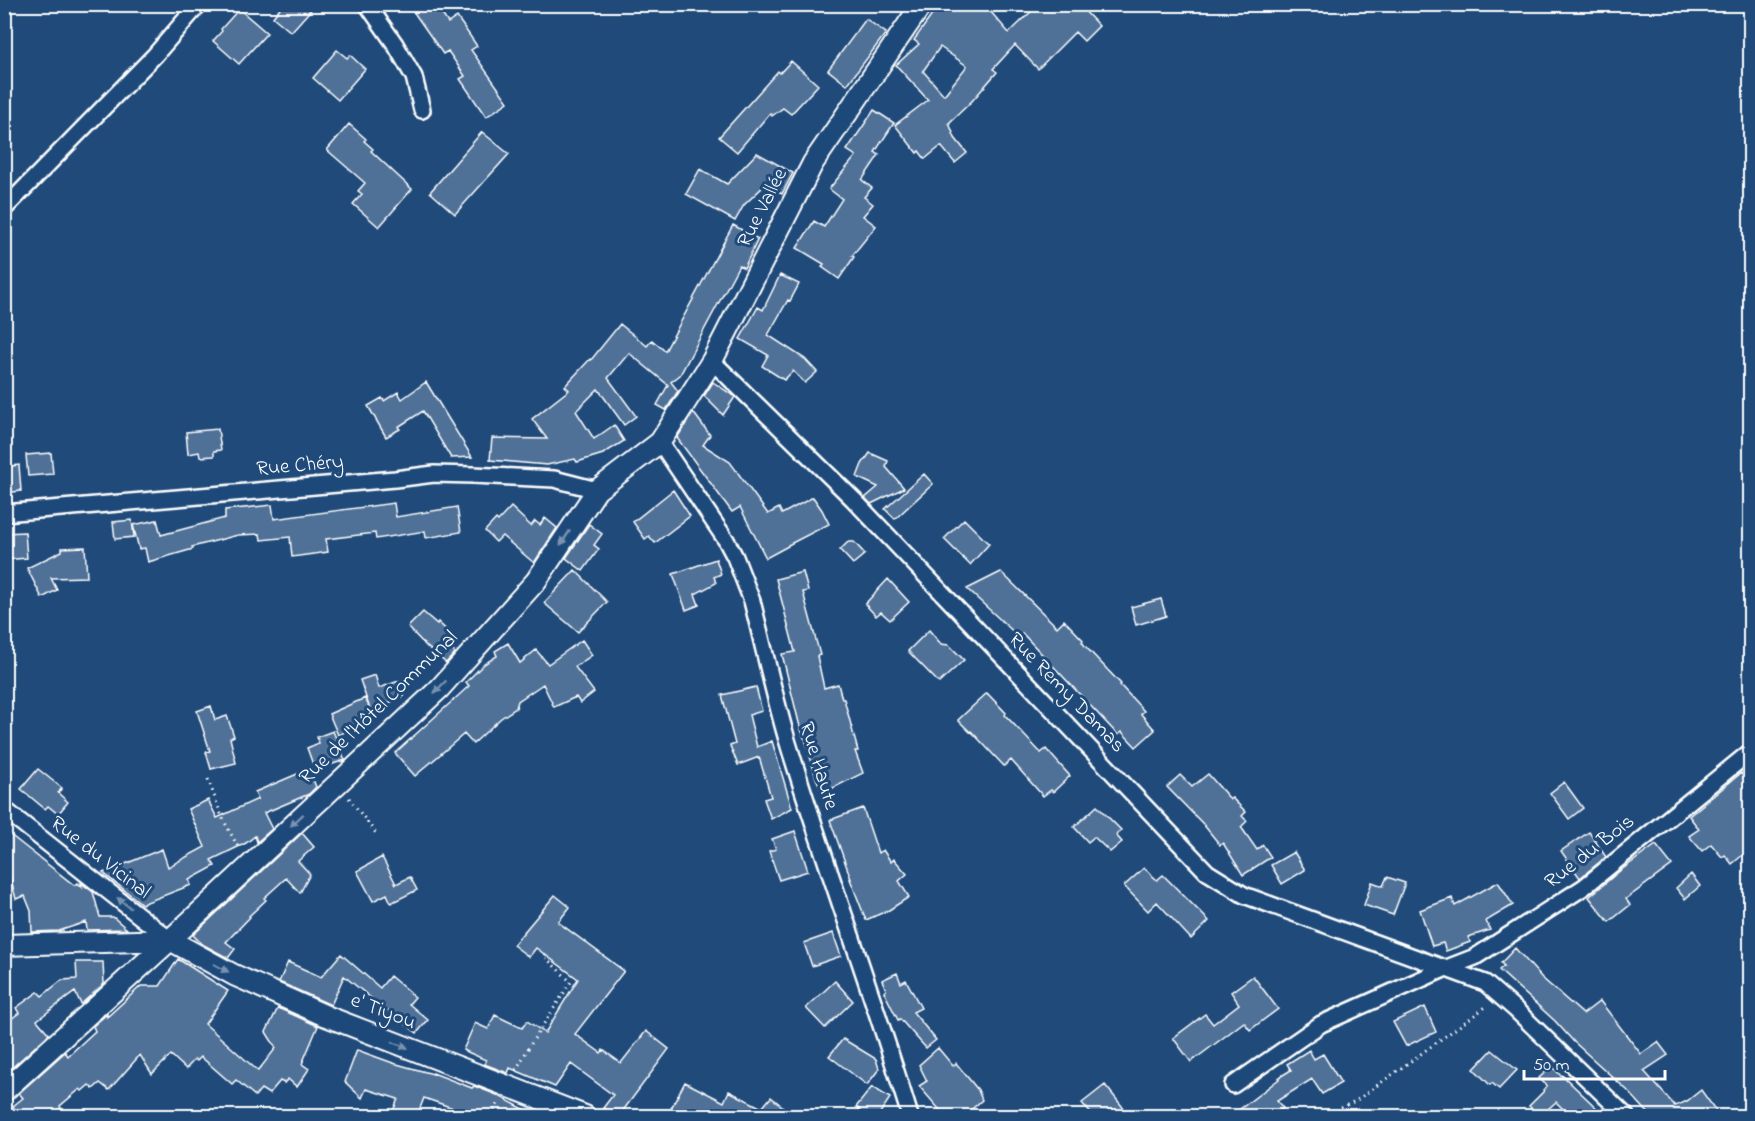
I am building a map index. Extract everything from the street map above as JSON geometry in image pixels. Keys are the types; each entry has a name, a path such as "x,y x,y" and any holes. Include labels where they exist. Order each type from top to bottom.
{"street":[{"path":"4,209 155,55 199,4"},
{"path":"367,4 395,44 414,77 422,111"},
{"name":"Rue Vallée","path":"660,442 712,362 813,163 922,4"},
{"name":"Rue Remy Damas","path":"712,362 854,500 1208,873 1244,895 1485,983 1626,1116"},
{"name":"Rue de l'Hôtel Communal","path":"4,1090 170,940 439,688 536,581 597,490 660,442"},
{"name":"Rue Haute","path":"660,442 726,540 745,579 788,742 910,1116"},
{"name":"Rue Chéry","path":"4,513 434,474 554,479 597,490"},
{"name":"Rue du Bois","path":"1444,969 1475,957 1584,887 1750,752"},
{"name":"Rue du Vicinal","path":"4,809 170,940"},
{"path":"4,945 170,940"},
{"name":"e' Tiyou","path":"170,940 234,975 326,1016 585,1116"},
{"path":"1233,1085 1321,1024 1444,969"}],"path":[{"path":"208,779 222,817 249,864"},
{"path":"338,783 378,836"},
{"path":"508,1086 531,1042 571,981 546,958"},
{"path":"1325,1116 1357,1100 1500,996"}],"building":[{"path":"283,4 316,4 291,32 273,17"},
{"path":"408,4 435,4 448,23 457,17 477,46 471,50 508,102 486,117 460,79 465,76 448,51 443,54"},
{"path":"940,4 984,4 1009,33 1039,4 1078,4 1099,26 1084,41 1075,32 1038,69 1015,45 993,69 997,72 949,123 955,138 967,153 955,163 941,146 925,159 919,151 917,153 895,125 928,100 896,65 919,44 914,40","holes":["940,47 967,66 944,95 923,71"]},
{"path":"239,9 267,33 239,64 213,41"},
{"path":"866,19 886,33 847,85 828,70"},
{"path":"337,50 347,58 350,55 365,69 338,100 313,78"},
{"path":"791,61 818,85 791,114 783,108 772,116 770,113 737,152 719,137 778,71 780,73"},
{"path":"874,110 894,123 875,152 879,155 862,180 872,188 864,197 873,204 863,216 876,226 852,256 854,257 839,279 822,267 824,264 797,248 814,221 824,227 842,199 829,189 856,156 847,150"},
{"path":"349,124 366,139 364,141 373,149 371,151 412,189 379,227 353,204 362,194 358,191 365,183 327,150"},
{"path":"482,132 509,154 455,214 430,192"},
{"path":"757,153 793,173 782,194 765,185 744,205 735,221 686,194 700,169 727,184"},
{"path":"733,225 758,239 744,268 739,265 680,375 671,382 678,391 666,410 657,405 668,385 629,353 608,378 636,416 624,425 598,389 576,411 594,439 614,425 624,441 603,454 577,462 575,459 547,465 490,460 492,438 547,439 532,419 569,390 565,386 591,360 620,324 647,346 652,340 665,351"},
{"path":"780,275 799,284 768,335 805,359 817,372 805,383 793,371 784,380 762,366 768,355 740,339 758,307 763,310"},
{"path":"426,382 472,457 451,458 423,411 386,437 368,406 382,398 384,401 398,392 402,399"},
{"path":"713,382 735,397 723,415 704,396"},
{"path":"693,412 710,435 703,445 730,462 768,514 779,508 782,514 813,497 829,524 766,558 740,507 732,512 677,438"},
{"path":"218,429 221,450 214,451 214,456 200,457 199,452 188,454 186,432"},
{"path":"51,453 53,474 28,476 26,455"},
{"path":"870,453 888,461 886,467 904,488 871,504 865,498 878,487 857,477"},
{"path":"19,465 21,491 4,493 4,467"},
{"path":"924,474 933,484 895,519 885,509"},
{"path":"673,490 690,516 655,543 649,536 645,539 633,522"},
{"path":"394,503 396,517 457,507 461,532 426,538 425,531 376,539 375,533 326,539 328,552 292,557 290,537 261,540 260,534 238,535 148,562 145,548 139,549 133,525 157,520 161,535 225,518 225,510 272,505 274,519"},
{"path":"511,507 531,526 535,521 540,525 545,518 557,528 534,563 502,536 496,542 485,531"},
{"path":"964,519 989,544 970,565 944,539"},
{"path":"132,520 134,537 115,539 113,522"},
{"path":"589,524 602,534 594,545 599,549 583,571 566,558"},
{"path":"25,532 27,558 4,560 4,533"},
{"path":"848,542 854,542 865,554 853,564 840,550"},
{"path":"85,547 87,577 51,578 57,590 42,598 27,568 62,551 62,548"},
{"path":"716,559 721,574 714,577 716,583 695,594 699,605 686,610 673,574"},
{"path":"575,570 607,602 578,632 544,603"},
{"path":"803,572 808,591 803,592 820,655 817,656 824,688 838,684 863,773 823,793 799,723 782,654 795,652 776,579"},
{"path":"1001,572 1057,627 1064,620 1144,711 1141,714 1155,730 1136,747 1122,732 1118,735 1022,633 1019,637 967,589"},
{"path":"888,579 909,602 890,620 881,612 876,616 865,604"},
{"path":"1161,599 1166,616 1136,625 1131,607"},
{"path":"423,612 437,624 438,622 458,641 451,649 455,653 446,663 408,627"},
{"path":"929,630 941,644 949,645 964,660 939,683 908,651"},
{"path":"582,640 592,655 575,667 594,692 580,703 576,697 554,707 543,684 518,701 516,708 501,718 473,744 464,734 415,776 395,753 469,686 466,682 484,664 497,656 495,651 508,643 520,663 536,650 548,664"},
{"path":"375,675 379,688 399,681 404,696 371,711 374,719 338,735 329,714 365,698 370,709 360,680"},
{"path":"756,687 762,711 749,715 757,747 772,741 792,808 771,819 764,799 771,797 759,757 738,765 730,746 735,744 722,695"},
{"path":"987,693 1041,753 1046,749 1070,776 1053,792 1051,790 1043,796 1011,760 1004,766 958,720"},
{"path":"211,706 215,720 227,716 234,736 230,738 236,763 211,769 206,752 210,751 197,711"},
{"path":"333,731 345,760 315,770 307,748 319,743 317,737"},
{"path":"38,769 62,788 58,793 68,802 58,814 48,806 45,809 21,789"},
{"path":"309,769 316,787 309,794 264,813 272,829 257,842 255,836 246,843 211,860 215,866 189,880 191,885 142,904 103,873 162,849 168,867 205,847 188,809 208,800 217,818 258,799 255,792"},
{"path":"1741,773 1750,785 1750,849 1732,864 1725,855 1722,857 1711,844 1702,851 1689,836 1699,829 1689,816"},
{"path":"1208,774 1230,799 1232,798 1246,812 1242,816 1247,821 1241,827 1257,850 1263,845 1271,857 1243,875 1223,843 1220,845 1167,787 1180,775 1192,787"},
{"path":"1564,782 1583,808 1569,819 1550,793"},
{"path":"1097,806 1121,830 1116,835 1122,842 1110,852 1094,837 1088,842 1074,827"},
{"path":"863,808 878,853 883,850 891,862 894,859 907,874 899,881 909,897 889,910 866,920 830,820"},
{"path":"4,830 74,885 78,883 82,887 81,883 93,892 100,917 113,917 127,929 87,930 86,922 59,931 32,932 31,911 25,896 16,899 4,854"},
{"path":"795,831 808,871 779,880 769,851 776,849 772,839"},
{"path":"1589,832 1606,857 1580,878 1561,851"},
{"path":"302,833 314,847 298,861 310,874 300,893 286,878 264,898 266,900 226,942 235,949 228,958 202,944 193,935"},
{"path":"1656,845 1672,865 1626,899 1630,905 1609,922 1589,897"},
{"path":"1294,852 1305,870 1282,884 1271,865"},
{"path":"382,857 396,884 410,877 417,890 391,903 387,894 373,901 357,871"},
{"path":"1144,868 1157,880 1163,875 1209,921 1191,939 1157,902 1148,911 1124,886"},
{"path":"1691,874 1700,886 1685,899 1676,888"},
{"path":"1387,877 1405,883 1393,915 1364,905 1372,882 1383,886"},
{"path":"1498,882 1513,905 1486,921 1490,930 1468,937 1470,942 1446,951 1443,943 1432,946 1420,910 1452,898 1455,906"},
{"path":"555,895 570,907 558,922 624,971 575,1034 601,1053 603,1050 621,1063 646,1031 669,1049 619,1116 603,1108 613,1095 571,1064 555,1087 510,1068 508,1073 484,1064 486,1060 463,1050 475,1023 488,1029 495,1015 522,1028 527,1021 545,1033 578,979 536,948 529,957 513,945"},
{"path":"833,933 841,956 812,966 804,943"},
{"path":"1515,948 1542,978 1583,1014 1600,1001 1641,1054 1658,1042 1668,1055 1644,1071 1675,1106 1687,1101 1701,1090 1716,1111 1708,1116 1651,1116 1628,1091 1499,970 1504,966 1501,963"},
{"path":"341,954 380,988 390,976 415,997 409,1004 428,1020 417,1033 344,976 331,1005 279,982 288,962 321,977"},
{"path":"178,959 228,991 205,1024 258,1071 276,1048 266,1032 278,1008 318,1026 302,1064 309,1069 297,1087 288,1079 284,1083 280,1081 269,1094 261,1089 255,1096 236,1080 232,1084 201,1057 197,1061 195,1059 186,1069 171,1055 152,1074 140,1055 109,1090 100,1083 93,1089 89,1085 82,1091 80,1089 50,1116 4,1116 23,1098 19,1093 65,1052 68,1056 95,1031 93,1026 107,1014 107,1017 141,986 160,986"},
{"path":"76,962 103,962 104,984 81,1004 75,992 37,1020 49,1034 5,1074 4,1024 19,1013 16,1008 38,992 42,996 62,980 77,979"},
{"path":"897,973 901,983 906,980 921,1008 913,1012 936,1040 926,1048 900,1019 898,1020 884,992 886,990 882,980"},
{"path":"1253,976 1278,1009 1250,1030 1244,1022 1191,1062 1173,1038 1205,1014 1213,1024 1239,1004 1231,992"},
{"path":"835,981 853,1001 825,1028 806,1008"},
{"path":"1425,1007 1436,1032 1406,1046 1393,1022"},
{"path":"843,1039 876,1059 879,1069 867,1085 829,1056"},
{"path":"938,1048 953,1066 956,1063 978,1090 982,1100 964,1116 945,1116 919,1086 927,1081 919,1065"},
{"path":"357,1050 393,1063 433,1073 472,1088 474,1086 537,1116 449,1116 453,1108 424,1098 417,1116 391,1116 398,1099 366,1089 362,1098 345,1082"},
{"path":"1309,1050 1314,1059 1323,1054 1341,1083 1322,1094 1312,1079 1277,1101 1283,1108 1272,1116 1231,1116 1291,1070 1287,1064"},
{"path":"1492,1050 1517,1070 1499,1089 1492,1083 1490,1085 1474,1069"},
{"path":"1552,1066 1605,1116 1570,1116 1556,1102 1540,1116 1529,1106 1547,1086 1539,1078"},
{"path":"685,1082 724,1102 729,1091 762,1108 771,1097 794,1116 667,1116"},
{"path":"1105,1085 1130,1116 1093,1116 1082,1103"},
{"path":"872,1087 890,1098 878,1116 856,1116 860,1110 856,1107"}]}
